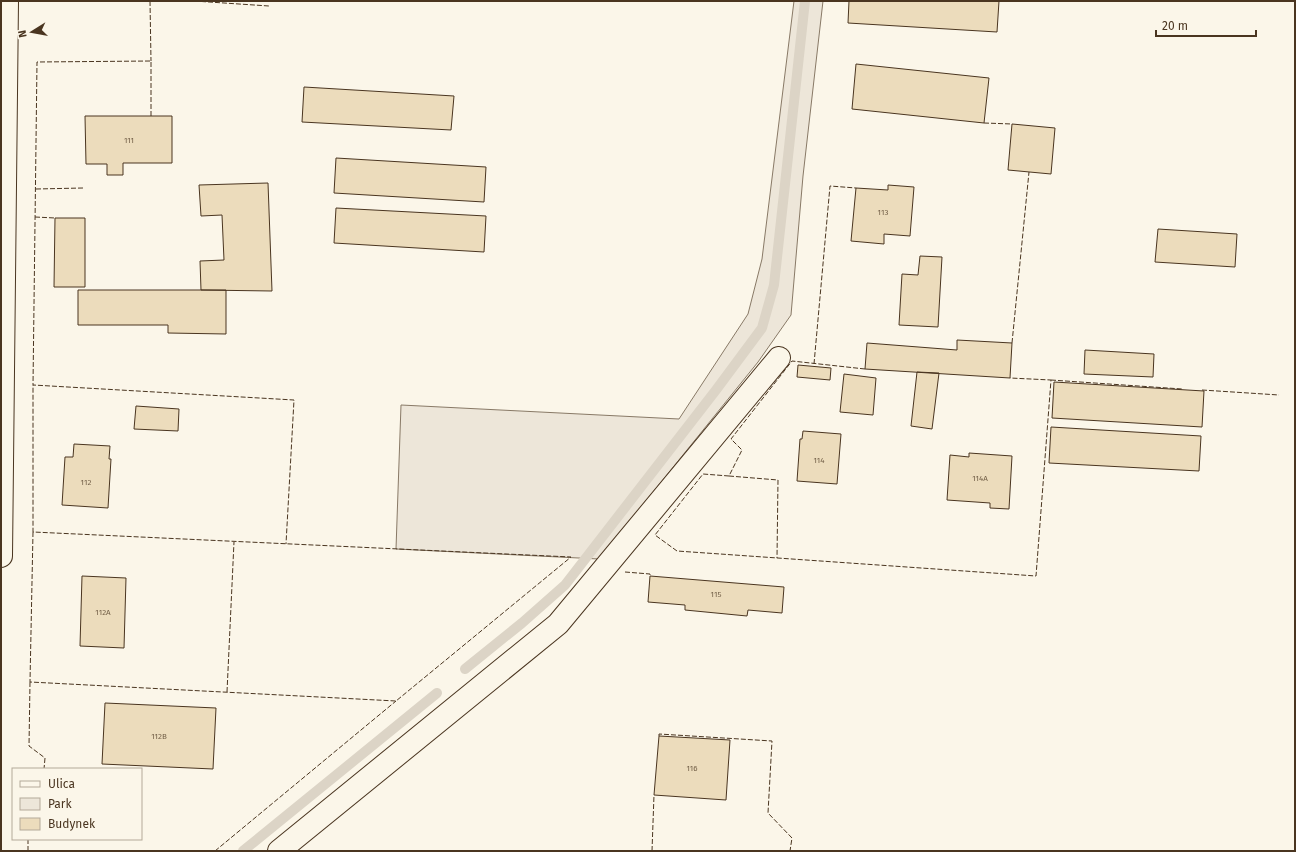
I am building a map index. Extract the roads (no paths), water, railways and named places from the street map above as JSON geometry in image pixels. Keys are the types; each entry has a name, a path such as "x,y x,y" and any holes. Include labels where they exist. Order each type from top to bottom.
{"street":[{"path":"1,556 7,1"},
{"path":"279,851 558,624 779,358"}],"waterway":[{"path":"465,669 522,623 565,585 716,390 762,328 774,285 805,1"},
{"path":"243,851 437,693"}]}
